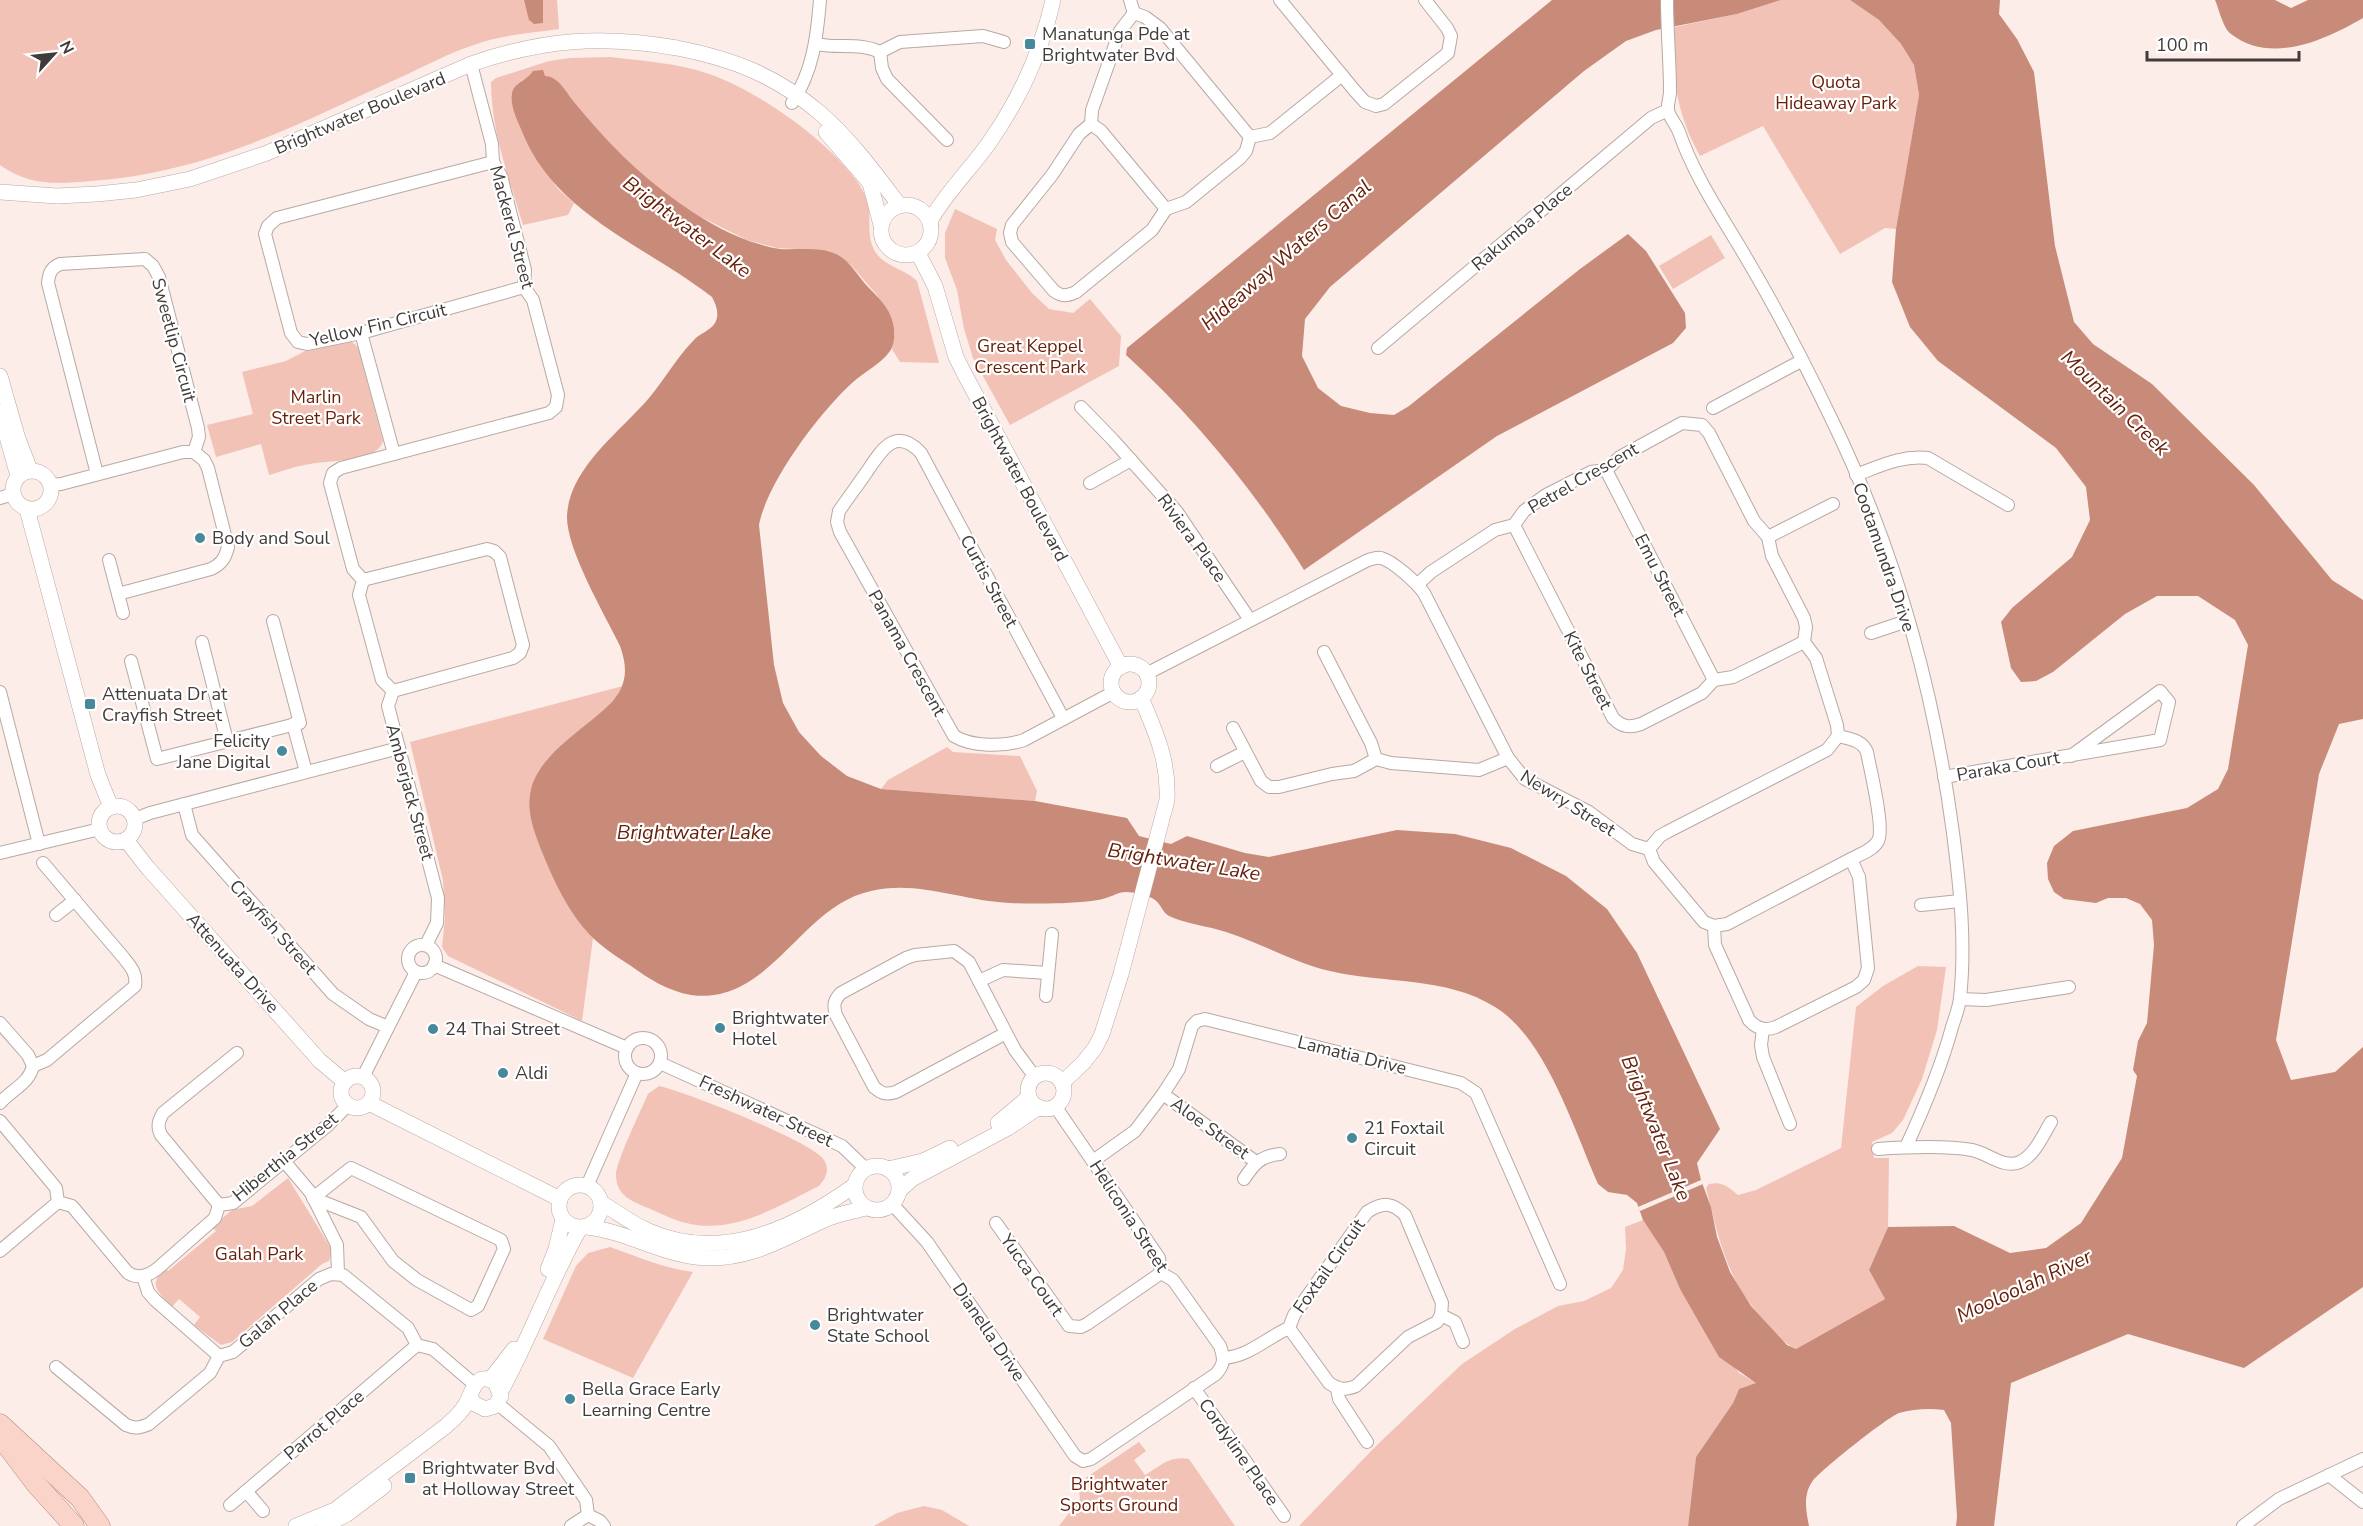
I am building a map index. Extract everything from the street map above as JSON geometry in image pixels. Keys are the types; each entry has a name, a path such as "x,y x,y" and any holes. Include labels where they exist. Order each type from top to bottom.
{"main road":[{"path":"0,1424 80,1498 100,1526"},
{"path":"0,1436 36,1484 74,1526"}],"street":[{"path":"795,99 809,71 817,44 820,0"},
{"path":"930,221 954,184 992,139 1018,93 1047,27 1053,0"},
{"path":"1130,0 1134,13"},
{"path":"1280,0 1365,102 1376,106 1390,102 1448,53 1451,36 1429,1"},
{"name":"Cootamundra Drive","path":"1667,0 1666,41 1670,94 1668,110 1678,128 1697,178 1749,264 1831,418 1876,523 1925,682 1944,777 1960,901 1960,999 1947,1044 1906,1147"},
{"path":"1134,13 1120,31 1092,110 1091,124 1078,134 1052,175 1012,225 1010,233 1012,242 1054,291 1060,296 1068,296 1077,292 1152,230 1166,209 1186,202 1240,158 1246,151 1250,137"},
{"path":"1134,13 1145,17 1160,28 1250,137"},
{"path":"880,52 900,42 983,36 1004,42"},
{"name":"Brightwater Boulevard","path":"0,192 57,196 97,194 136,190 190,179 267,153 471,64 526,47 581,40 634,41 703,53 754,69 795,99 820,113 851,142 906,206"},
{"path":"817,44 838,48 869,46 880,52"},
{"path":"880,52 882,68 887,79 947,140"},
{"name":"Mackerel Street","path":"363,580 353,569 350,559 330,483 333,473 341,468 549,413 556,407 558,395 533,300 524,287 525,270 501,176 493,162 492,144 471,64"},
{"path":"1250,137 1270,133 1341,75"},
{"name":"Brightwater Boulevard","path":"795,99 845,152 870,183 881,225"},
{"name":"Rakumba Place","path":"1378,348 1651,118 1668,110"},
{"path":"1091,124 1101,131 1166,209"},
{"name":"Yellow Fin Circuit","path":"493,162 277,218 268,226 266,234 285,311 291,333 298,342 307,344 361,333 524,287"},
{"name":"Brightwater Boulevard","path":"0,184 18,192"},
{"path":"906,206 920,209 930,221 931,228 928,243 918,253 902,256 887,248 880,233 881,225 889,211 906,206 927,200 954,184"},
{"name":"Brightwater Boulevard","path":"918,253 935,286 956,357 964,374 1121,667"},
{"name":"Sweetlip Circuit","path":"97,474 48,283 49,273 54,266 60,264 135,258 145,259 153,266 159,277 198,428 199,437 194,452"},
{"path":"361,333 394,454"},
{"path":"1713,408 1801,361"},
{"path":"0,376 18,439 24,473 6,496 21,506 33,508 49,498 50,484 43,474 24,473"},
{"name":"Riviera Place","path":"1081,407 1131,459 1177,512 1250,620"},
{"path":"0,412 24,473"},
{"name":"Petrel Crescent","path":"1418,584 1431,572 1495,530 1514,525 1524,511 1546,495 1591,472 1606,470 1620,457 1682,423 1702,425 1709,433 1754,521 1768,537 1772,556 1804,618 1806,627 1804,642 1816,658 1837,725 1838,736"},
{"name":"Panama Crescent","path":"914,445 900,440 883,448 838,511 837,522 851,553 954,736 964,742 1012,744 1024,740 1114,692"},
{"name":"Curtis Street","path":"914,445 921,453 1063,718"},
{"path":"50,484 61,484 183,453 194,452 204,460 228,547 225,558 211,569 118,594"},
{"path":"1856,475 1901,458 1913,456 1928,458 2008,505"},
{"path":"1090,483 1131,459"},
{"name":"Emu Street","path":"1606,470 1714,681"},
{"path":"1768,537 1833,504"},
{"path":"33,508 46,577 98,775 111,807"},
{"name":"Kite Street","path":"1514,525 1613,718 1620,725 1641,724 1702,693 1714,681 1733,677 1804,642"},
{"path":"487,549 494,551 500,557 523,645 520,653 513,658 393,691 382,680 359,595 363,580 487,549"},
{"name":"Newry Street","path":"1146,674 1373,558 1388,561 1418,584 1508,758 1525,779 1589,812 1632,844 1649,849"},
{"path":"109,560 123,613"},
{"path":"131,661 157,759 300,723 273,621"},
{"path":"1871,633 1908,621"},
{"path":"202,642 227,741"},
{"path":"1324,652 1371,743 1376,759"},
{"path":"1136,665 1146,674 1149,685 1141,698 1136,701 1124,700 1114,692 1113,676 1121,667 1136,665"},
{"name":"Amberjack Street","path":"393,691 388,706 438,898 437,923 426,945"},
{"name":"Paraka Court","path":"1944,777 2071,756 2160,740 2169,702 2160,691 2071,756"},
{"path":"0,692 39,844"},
{"path":"1062,1083 1050,1073 1035,1077 1029,1086 1034,1102 1046,1108 1055,1106 1062,1098 1062,1083 1089,1055 1102,1034 1163,820 1167,800 1167,772 1164,755 1141,698"},
{"path":"293,724 306,772"},
{"path":"1233,728 1261,781 1269,787 1280,787 1354,771 1376,759 1391,763 1479,770 1508,758"},
{"path":"1838,736 1859,741 1864,746 1881,827 1878,841 1872,849 1726,924 1714,926 1704,922 1654,862 1649,849 1660,836 1667,832 1827,750 1838,736"},
{"path":"135,819 399,748"},
{"path":"1217,766 1245,752"},
{"name":"Crayfish Street","path":"184,804 192,835 333,994 369,1019 388,1027"},
{"path":"111,807 128,809 135,819 135,830 126,840 112,842 106,839 100,830 100,819 111,807"},
{"path":"0,853 100,830"},
{"name":"Attenuata Drive","path":"126,840 147,867 320,1061 345,1082"},
{"path":"1714,926 1715,945 1749,1020 1755,1026 1763,1029 1776,1027 1856,987 1864,980 1868,968 1863,910 1859,877 1851,859"},
{"path":"33,1066 47,1060 135,986 136,978 134,971 43,862"},
{"path":"56,915 75,900"},
{"path":"1920,905 1960,901"},
{"path":"1046,996 1052,934"},
{"path":"426,945 435,954 434,965 428,971 416,972 409,965 408,956 413,948 426,945"},
{"path":"1006,1033 896,1092 881,1093 874,1087 834,1008 836,999 841,993 915,955 954,951 969,962 1006,1033 1035,1077"},
{"path":"434,965 627,1048"},
{"path":"979,981 1003,970 1048,973"},
{"path":"363,1077 416,972"},
{"path":"1960,999 1986,1000 2069,987"},
{"name":"Lamatia Drive","path":"1093,1161 1135,1131 1163,1094 1183,1060 1192,1026 1205,1018 1469,1087 1476,1093 1560,1284"},
{"path":"0,1023 28,1055 33,1066 27,1080 0,1103"},
{"path":"1763,1029 1761,1046 1763,1057 1790,1124"},
{"path":"648,1038 658,1045 662,1057 660,1063 648,1073 637,1073 628,1065 627,1048 635,1039 648,1038"},
{"path":"219,1205 161,1135 158,1129 159,1120 163,1113 237,1053"},
{"name":"Freshwater Street","path":"660,1063 842,1146 866,1169"},
{"path":"587,1186 637,1073"},
{"path":"354,1076 363,1077 373,1089 369,1103 361,1108 348,1105 341,1094 345,1082 354,1076"},
{"name":"Aloe Street","path":"1163,1094 1256,1162"},
{"path":"601,1203 629,1222 672,1239 693,1244 729,1244 759,1236 832,1201 855,1185 861,1173 866,1169 873,1166 888,1169 906,1167 941,1153 1034,1102"},
{"path":"324,1526 364,1502 493,1396 525,1347 564,1256 583,1228 591,1225 600,1215 601,1203 596,1192 587,1186 580,1185 568,1188 560,1199 560,1213 568,1224 583,1228 621,1233 655,1248 678,1254 698,1258 721,1258 764,1249 824,1220 866,1208 880,1211 893,1204 900,1190 912,1179 1008,1128 1034,1102"},
{"path":"369,1103 560,1199"},
{"name":"Hiberthia Street","path":"143,1276 151,1274 215,1218 219,1205 233,1203 348,1105"},
{"name":"Heliconia Street","path":"1055,1106 1158,1258 1161,1273 1173,1280 1220,1346 1224,1358"},
{"path":"0,1121 56,1188 58,1202"},
{"path":"1878,1149 1906,1147 1973,1150 2007,1164 2018,1163 2030,1157 2051,1122"},
{"path":"1244,1179 1256,1162 1267,1155 1280,1154"},
{"path":"284,1161 313,1198 337,1245 338,1273"},
{"path":"351,1167 501,1240 504,1249 478,1306 471,1310 417,1280 393,1261 361,1217 313,1198 351,1167"},
{"path":"888,1169 897,1178 900,1190"},
{"path":"855,1185 857,1198 866,1208"},
{"path":"0,1251 58,1202"},
{"path":"58,1202 72,1206 128,1273 143,1276 148,1292 155,1300 219,1356"},
{"name":"Foxtail Circuit","path":"1224,1358 1247,1353 1277,1333 1289,1328 1294,1315 1367,1212 1377,1205 1387,1203 1396,1206 1405,1215 1440,1297 1441,1315"},
{"name":"Dianella Drive","path":"893,1204 927,1242 1069,1449 1083,1461 1091,1460 1194,1388"},
{"path":"472,1389 473,1403 493,1396 556,1249 563,1219"},
{"name":"Yucca Court","path":"996,1223 1069,1326 1081,1327 1161,1273"},
{"name":"Galah Place","path":"56,1367 126,1425 141,1428 149,1424 210,1373 219,1356 233,1352 319,1279 338,1273 408,1328 417,1345 432,1349 472,1389"},
{"path":"1337,1389 1356,1386 1408,1337 1431,1326 1441,1315 1455,1322 1463,1342"},
{"name":"Foxtail Circuit","path":"1289,1328 1329,1383 1337,1389 1339,1399 1367,1442"},
{"name":"Parrot Place","path":"230,1504 417,1345"},
{"path":"1194,1388 1216,1374 1224,1358"},
{"path":"296,1526 335,1510 446,1426 460,1413 472,1389 482,1379 493,1396 549,1446 586,1500 588,1515"},
{"name":"Cordyline Place","path":"1194,1388 1284,1516"},
{"path":"2243,1526 2279,1499 2363,1459"},
{"path":"2329,1475 2363,1502"},
{"path":"246,1491 263,1511"},
{"path":"571,1526 588,1515"},
{"path":"588,1515 600,1521 604,1526"}],"green space":[{"path":"0,0 557,0 559,29 505,37 464,48 324,113 212,157 174,168 133,176 54,183 22,177 0,165"},
{"name":"Quota Hideaway Park","path":"1781,0 1850,0 1879,20 1901,44 1914,65 1919,95 1896,229 1885,228 1840,254 1763,126 1700,156 1686,125 1677,93 1674,61 1675,27 1737,14"},
{"path":"610,57 685,67 709,74 769,104 809,132 827,148 843,164 864,193 869,208 870,237 876,253 885,262 917,281 939,363 900,362 892,349 895,332 877,295 851,265 837,255 818,250 777,248 747,240 695,214 659,189 627,162 595,128 530,76 521,81 525,138 558,189 574,203 568,215 523,225 497,136 491,82 496,78 549,61"},
{"name":"Great Keppel Crescent Park","path":"955,209 997,229 995,240 1006,260 1032,293 1049,309 1073,313 1090,299 1121,336 1119,366 1010,425 973,358 964,329 957,290 945,258 945,233"},
{"path":"1711,235 1725,258 1673,289 1659,266"},
{"name":"Marlin Street Park","path":"345,341 352,342 358,347 383,441 379,448 362,457 305,465 269,475 261,444 216,457 207,425 253,414 242,372 286,361 307,350"},
{"path":"623,686 599,716 546,760 573,914 593,938 582,1021 448,956 442,947 445,918 443,880 410,742"},
{"path":"947,747 953,752 1020,756 1037,791 1035,801 881,789 888,780"},
{"path":"1918,966 1946,967 1937,1030 1922,1079 1903,1120 1892,1133 1872,1142 1874,1158 1889,1158 1888,1227 1869,1270 1885,1299 1796,1349 1772,1330 1741,1291 1726,1259 1706,1188 1709,1184 1722,1184 1738,1195 1756,1190 1841,1148 1856,1007 1883,986"},
{"path":"659,1086 694,1097 774,1130 815,1152 826,1164 827,1171 824,1180 819,1186 772,1210 738,1222 721,1225 704,1226 681,1222 630,1200 619,1188 617,1169 648,1094"},
{"name":"Galah Park","path":"288,1178 332,1250 329,1261 322,1264 232,1342 221,1345 194,1325 200,1317 179,1299 172,1307 159,1293 156,1284 159,1274 164,1268 168,1271 216,1231 212,1227 232,1210 252,1206"},
{"path":"1643,1220 1664,1252 1680,1289 1739,1373 1757,1383 1739,1389 1733,1403 1696,1457 1688,1526 1299,1526 1376,1446 1462,1364 1515,1329 1558,1306 1584,1301 1611,1288 1623,1270 1626,1249 1625,1227"},
{"path":"610,1247 661,1265 693,1272 633,1378 543,1339 576,1266 588,1253"},
{"name":"Brightwater Sports Ground","path":"1139,1442 1146,1451 1134,1460 1145,1475 1171,1460 1189,1459 1235,1526 1059,1526 1080,1499 1078,1483"},
{"path":"924,1506 942,1510 969,1526 874,1526 897,1513"}],"water":[{"path":"524,0 543,0 543,23 534,24 529,20"},
{"name":"Hideaway Waters Canal","path":"1552,0 1781,0 1737,14 1656,30 1626,41 1584,71 1330,287 1305,319 1302,356 1318,388 1341,406 1370,413 1394,415 1409,406 1580,269 1628,234 1646,251 1685,313 1686,328 1673,343 1497,436 1304,570 1265,512 1223,456 1176,404 1126,355 1127,348"},
{"path":"1850,0 2000,0 1999,14 2017,39 2034,72 2055,246 2074,322 2093,344 2152,384 2254,485 2332,580 2363,600 2363,719 2339,724 2319,774 2276,1040 2291,1080 2335,1072 2363,1047 2363,1287 2244,1368 2128,1334 2011,1383 1994,1526 1956,1526 1951,1423 1944,1410 1927,1409 1893,1416 1817,1476 1809,1487 1806,1498 1809,1526 1688,1526 1696,1457 1733,1403 1739,1389 1756,1383 1719,1357 1680,1289 1664,1252 1643,1220 1637,1203 1627,1195 1608,1192 1598,1184 1544,1062 1513,1021 1495,1007 1476,997 1435,985 1351,975 1317,967 1219,930 1176,919 1169,916 1152,898 1129,892 1088,901 1031,904 992,901 923,889 888,888 871,891 846,900 824,915 764,971 742,986 719,994 691,995 659,984 605,948 582,926 557,885 537,838 531,817 530,795 541,767 551,755 617,696 623,683 625,669 620,646 579,563 573,546 567,516 570,499 586,467 649,398 696,338 713,326 717,313 712,297 578,206 555,184 536,158 516,117 512,94 515,87 533,71 543,70 545,76 561,85 622,155 678,202 712,224 764,246 817,249 838,255 851,266 882,302 891,317 894,334 891,349 882,360 839,396 796,449 772,489 759,525 774,665 783,703 799,732 821,756 847,776 881,789 1035,801 1127,818 1139,836 1171,844 1187,836 1245,853 1269,857 1397,830 1455,834 1511,848 1566,876 1607,909 1637,953 1720,1129 1697,1163 1711,1207 1717,1237 1730,1272 1751,1306 1787,1345 1796,1349 1885,1299 1869,1270 1888,1227 1954,1226 2010,1253 2046,1248 2081,1223 2122,1158 2137,1076 2133,1070 2138,1041 2147,1023 2154,945 2152,920 2140,904 2126,898 2108,898 2096,903 2064,899 2054,892 2048,879 2047,863 2054,846 2073,831 2187,808 2218,789 2228,769 2248,645 2235,620 2198,596 2157,596 2125,614 2053,672 2036,681 2021,682 2011,668 2001,622 2012,608 2072,557 2090,520 2086,487 2056,448 1938,361 1910,327 1892,282 1896,229 1919,95 1914,65 1901,44 1879,20"},
{"path":"2215,0 2275,0 2291,8 2308,0 2363,0 2363,18 2315,41 2298,46 2263,48 2247,43 2228,31"}],"pier":[{"path":"1701,1180 1703,1184 1640,1211 1638,1207"}],"place":[{"name":"Manatunga Pde at Brightwater Bvd","path":"1030,44"},
{"name":"Body and Soul","path":"200,538"},
{"name":"Attenuata Dr at Crayfish Street","path":"90,704"},
{"name":"Felicity Jane Digital","path":"282,751"},
{"name":"Brightwater Hotel","path":"720,1028"},
{"name":"24 Thai Street","path":"433,1029"},
{"name":"Aldi","path":"503,1073"},
{"name":"21 Foxtail Circuit","path":"1352,1138"},
{"name":"Brightwater State School","path":"815,1325"},
{"name":"Bella Grace Early Learning Centre","path":"570,1399"},
{"name":"Brightwater Bvd at Holloway Street","path":"410,1478"}],"water label":[{"name":"Brightwater Lake","path":"687,227"},
{"name":"Mountain Creek","path":"2115,403"},
{"name":"Brightwater Lake","path":"694,832"},
{"name":"Brightwater Lake","path":"1184,862"},
{"name":"Brightwater Lake","path":"1656,1128"},
{"name":"Mooloolah River","path":"2024,1286"}]}
